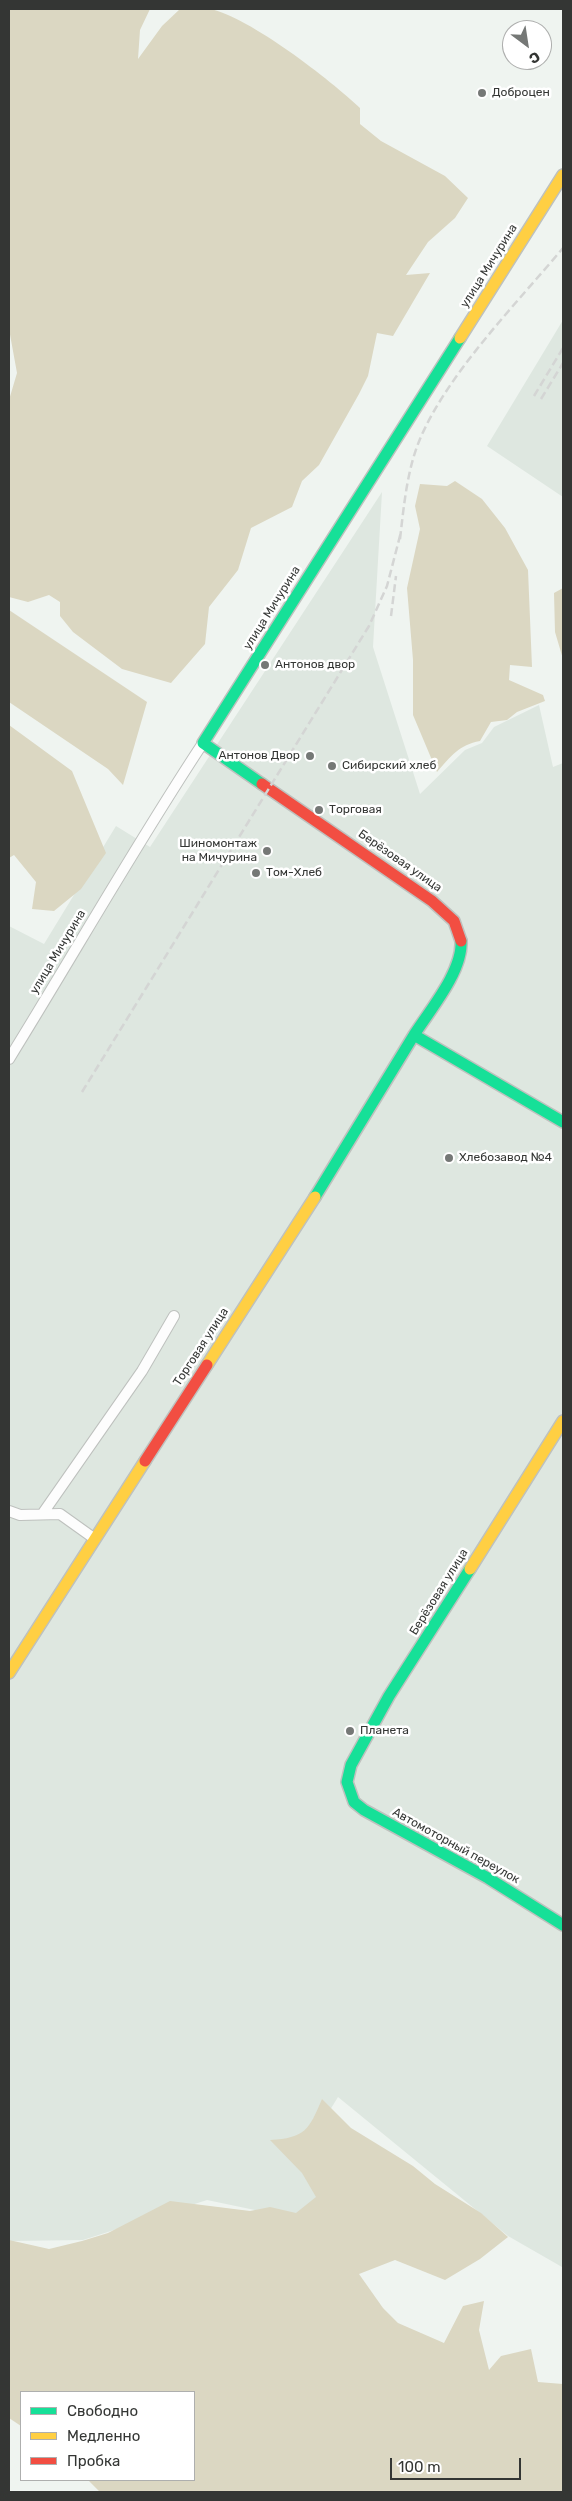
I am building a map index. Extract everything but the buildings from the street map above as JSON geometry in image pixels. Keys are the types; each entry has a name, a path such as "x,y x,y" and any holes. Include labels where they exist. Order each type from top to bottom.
{"street":[{"name":"улица Мичурина","path":"9,1059 61,976 152,820 203,743 563,175"},
{"name":"Берёзовая улица","path":"203,743 421,892 441,908 454,924 460,933 462,946 459,962 414,1035"},
{"path":"414,1035 563,1122"},
{"name":"Торговая улица","path":"9,1673 330,1173 414,1035"},
{"path":"43,1513 142,1370 174,1316"},
{"name":"Берёзовая улица","path":"347,1782 351,1765 389,1696 563,1421"},
{"path":"9,1511 20,1515 60,1514 95,1539"},
{"name":"Автомоторный переулок","path":"347,1782 354,1802 364,1810 488,1878 563,1925"}],"shaded area":[{"path":"206,8 226,14 267,36 330,82 360,108 360,124 381,141 445,176 468,198 455,218 428,242 406,275 430,273 393,336 377,333 368,376 319,465 302,481 292,507 251,528 238,570 209,607 205,644 171,683 122,669 73,632 60,616 60,602 49,595 28,602 9,597 9,400 17,373 9,329 9,9 150,9 140,30 138,59 162,26 180,9"},
{"path":"563,320 563,497 487,446"},
{"path":"455,481 482,499 505,528 528,570 532,667 510,665 509,680 543,695 545,701 517,712 507,720 491,722 480,741 461,748 437,772 413,715 413,660 407,588 420,529 415,506 420,484 447,486"},
{"path":"382,492 373,647 420,794 465,750 482,743 494,727 539,705 553,767 563,763 563,2265 562,2267 508,2236 338,2097 297,2164 324,2201 298,2219 207,2200 83,2240 9,2241 9,926 44,944 116,826 150,847"},
{"path":"563,588 563,659 555,632 554,593"},
{"path":"9,610 147,702 123,785 108,769 9,702"},
{"path":"9,725 72,771 106,853 81,889 54,911 32,909 36,882 14,855 9,858"},
{"path":"322,2099 351,2128 413,2166 435,2184 481,2213 508,2237 480,2259 445,2280 395,2260 359,2274 383,2308 398,2323 444,2343 463,2306 484,2301 479,2330 489,2370 501,2356 531,2349 538,2382 563,2384 563,2492 100,2492 89,2481 195,2481 195,2391 20,2391 20,2425 9,2418 9,2240 49,2249 108,2233 170,2201 250,2211 270,2207 296,2213 316,2197 302,2173 270,2140 282,2139 298,2134 309,2125"}],"railway":[{"path":"400,539 412,463 420,439 432,414 465,364 563,248"},
{"path":"534,396 563,348"},
{"path":"541,399 563,363"},
{"path":"82,1092 369,626 387,586 401,532"},
{"path":"391,616 396,576"}],"traffic: fast":[{"path":"262,784 203,743 460,338"},
{"path":"461,941 457,965 444,990 414,1035 563,1122"},
{"path":"315,1197 414,1035"},
{"path":"470,1569 389,1696 351,1765 347,1782 354,1802 364,1810 488,1878 563,1925"}],"traffic: slow":[{"path":"460,338 563,175"},
{"path":"207,1365 315,1197"},
{"path":"470,1569 563,1421"},
{"path":"9,1673 145,1461"}],"traffic: jam":[{"path":"262,784 432,901 454,921 461,941"},
{"path":"145,1461 207,1365"}],"place":[{"name":"Доброцен","path":"482,93"},
{"name":"Антонов двор","path":"265,665"},
{"name":"Антонов Двор","path":"310,756"},
{"name":"Сибирский хлеб","path":"332,766"},
{"name":"Торговая","path":"319,810"},
{"name":"Шиномонтаж на Мичурина","path":"267,851"},
{"name":"Том-Хлеб","path":"256,873"},
{"name":"Хлебозавод №4","path":"449,1158"},
{"name":"Планета","path":"350,1731"}]}
